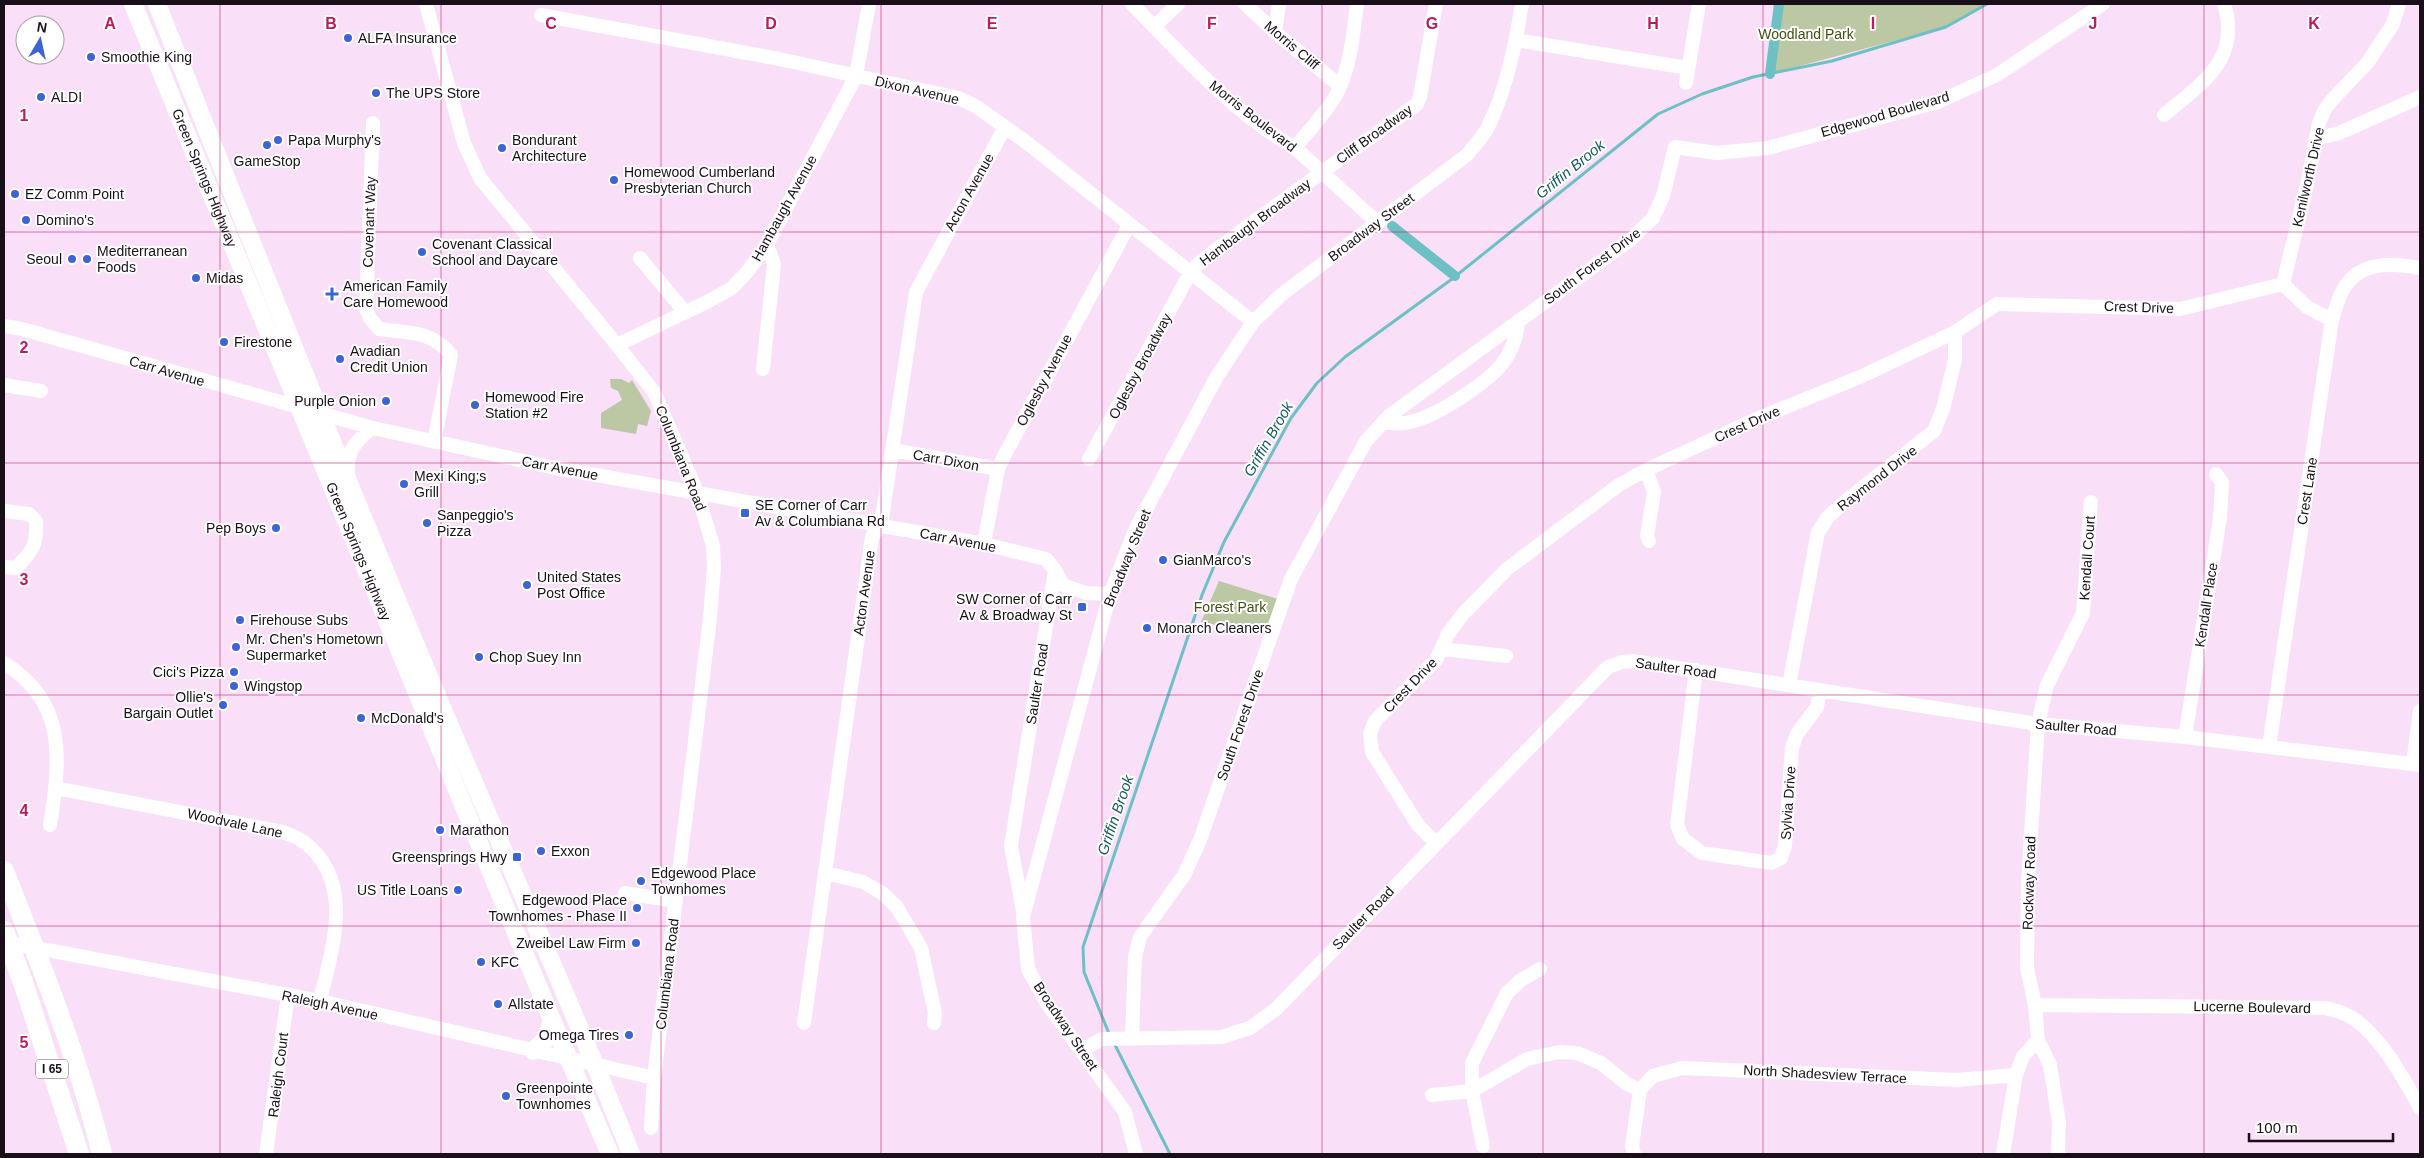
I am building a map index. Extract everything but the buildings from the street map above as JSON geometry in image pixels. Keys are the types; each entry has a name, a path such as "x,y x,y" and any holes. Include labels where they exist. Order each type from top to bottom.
{"highway":[{"name":"I 65","path":"4,871 50,991 90,1106 102,1154"},
{"name":"I 65","path":"4,931 24,985 79,1154"}],"main road":[{"name":"Green Springs Highway","path":"134,4 552,1020 610,1154"},
{"name":"Green Springs Highway","path":"158,4 320,414 441,705 597,1066 631,1154"},
{"path":"146,33 166,25"},
{"path":"533,1051 546,1039 552,1020"}],"street":[{"name":"Columbiana Road","path":"426,4 464,143 480,178 654,392 697,492 712,546 714,568 654,1078 651,1128"},
{"name":"Hambaugh Avenue","path":"617,345 708,302 732,288 748,271 767,244 856,76 870,4"},
{"name":"Morris Boulevard","path":"1132,4 1164,39 1214,87 1278,139 1295,148 1378,222"},
{"path":"1154,27 1178,4"},
{"name":"Morris Cliff","path":"1245,4 1274,32 1340,86"},
{"path":"1274,32 1279,4"},
{"path":"1295,148 1335,96 1340,86 1349,61 1357,4"},
{"name":"Cliff Broadway","path":"1322,172 1417,104 1420,97 1436,4"},
{"name":"Broadway Street","path":"1136,1154 1125,1112 1046,1002 1028,969 1024,917 1110,594 1136,528 1216,378 1253,322 1281,295 1467,155 1488,128 1504,88 1516,40 1522,4"},
{"path":"1686,83 1699,4"},
{"name":"Edgewood Boulevard","path":"1675,147 1716,153 1768,148 1938,102 1997,75 2103,4"},
{"path":"2164,115 2205,80 2220,62 2230,35 2224,4"},
{"name":"Kenilworth Drive","path":"2283,284 2307,185 2316,138 2324,112 2332,100 2368,62 2393,24 2399,4"},
{"name":"Dixon Avenue","path":"541,15 856,76 958,98 978,107 1005,127 1253,322"},
{"path":"1516,40 1688,68"},
{"path":"2316,138 2337,134 2420,97"},
{"name":"Covenant Way","path":"373,123 366,309 370,318 379,329 431,336 442,344 451,356 434,442"},
{"name":"Acton Avenue","path":"804,1023 872,534 881,525 916,292 1005,127"},
{"name":"South Forest Drive","path":"1127,1038 1135,957 1140,937 1184,875 1200,840 1291,579 1366,442 1384,422 1630,240 1653,218 1663,196 1675,147"},
{"name":"Hambaugh Broadway","path":"1190,273 1201,261 1322,172"},
{"name":"Oglesby Avenue","path":"984,544 998,469 1060,349 1129,225"},
{"path":"763,370 774,264 767,244"},
{"path":"640,258 685,312"},
{"name":"Crest Lane","path":"2269,747 2332,320 2342,291 2350,280 2362,270 2378,265 2420,268"},
{"name":"Oglesby Broadway","path":"1089,459 1190,273"},
{"path":"2283,284 2308,307 2332,320"},
{"name":"Crest Drive","path":"1436,843 1418,825 1372,752 1370,734 1375,721 1436,660 1448,634 1463,614 1507,569 1619,485 1646,470 1754,420 1860,376 1955,332 1997,304 2180,309 2283,284"},
{"path":"1384,422 1398,424 1428,417 1491,375 1502,364 1513,347 1518,321"},
{"name":"Carr Avenue","path":"4,326 22,329 320,414 434,442 551,467 984,544 1046,559 1055,570 1063,585 1086,594 1110,594"},
{"name":"Raymond Drive","path":"1789,685 1818,532 1828,517 1847,500 1934,431 1943,408 1955,360 1955,332"},
{"path":"265,399 283,395 286,388 284,368"},
{"path":"4,385 41,391"},
{"path":"350,485 347,460 353,445 361,436 373,428"},
{"name":"Carr Dixon","path":"893,450 998,469"},
{"path":"1646,470 1654,492 1647,536 1649,541"},
{"name":"Kendall Place","path":"2185,737 2220,518 2222,483 2216,474"},
{"name":"Kendall Court","path":"2038,724 2047,685 2083,613 2091,502"},
{"path":"4,511 29,514 36,521 36,532 34,549 16,568 4,567"},
{"name":"Saulter Road","path":"1024,917 1011,846 1055,570"},
{"path":"1441,649 1506,656"},
{"name":"Saulter Road","path":"1082,1050 1102,1039 1222,1037 1250,1028 1276,1009 1608,667 1622,662 1633,661 1696,670 2038,724 2185,737 2417,765"},
{"path":"4,663 26,678 42,699 53,723 58,755 56,788 50,825"},
{"name":"Sylvia Drive","path":"1696,670 1677,825 1683,839 1702,853 1747,861 1771,862 1781,858 1786,846 1792,748 1797,734 1818,706 1820,690"},
{"path":"2417,765 2420,711"},
{"name":"Rockway Road","path":"2038,724 2028,882 2026,968 2035,1005 2038,1040 2050,1065 2059,1122 2058,1154"},
{"name":"Woodvale Lane","path":"56,788 283,832 304,841 326,866 335,887 337,906 333,939 320,1001"},
{"path":"826,873 863,882 882,893 896,906 921,948 935,1013 934,1023"},
{"path":"625,893 676,901"},
{"name":"Raleigh Avenue","path":"4,942 320,1001 569,1060 654,1078"},
{"path":"1482,1146 1472,1091 1472,1063 1507,993 1521,980 1540,969"},
{"name":"Raleigh Court","path":"266,1154 288,995"},
{"name":"Lucerne Boulevard","path":"2035,1005 2326,1008 2346,1014 2367,1030 2378,1042 2420,1108"},
{"path":"2003,1154 2016,1076 2023,1056 2038,1040"},
{"path":"1432,1095 1472,1091 1527,1060 1559,1052 1576,1053 1601,1064 1627,1084 1640,1090 1632,1146 1634,1154"},
{"name":"North Shadesview Terrace","path":"1640,1090 1653,1076 1682,1068 1957,1080 2016,1076"}],"green space":[{"name":"Woodland Park","path":"1782,4 1985,4 1946,27 1770,74 1777,12"},
{"path":"610,379 621,379 629,383 632,380 651,411 647,426 638,424 636,434 601,428 601,413 622,400 618,391 611,388"},
{"name":"Forest Park","path":"1219,581 1278,599 1265,635 1201,622"}],"waterway":[{"path":"1770,74 1779,4"},
{"name":"Griffin Brook","path":"1110,1036 1084,972 1083,947 1202,595 1224,542 1291,418 1317,383 1345,357 1452,279 1658,114 1702,94 1753,77 1832,61 1946,27 1987,4"},
{"path":"1392,226 1455,276"},
{"name":"Griffin Brook","path":"1114,1043 1170,1154"}],"place":[{"name":"ALFA Insurance","path":"348,38"},
{"name":"Smoothie King","path":"91,57"},
{"name":"The UPS Store","path":"376,93"},
{"name":"ALDI","path":"41,97"},
{"name":"Papa Murphy's","path":"278,140"},
{"name":"GameStop","path":"267,145"},
{"name":"Bondurant Architecture","path":"502,148"},
{"name":"Homewood Cumberland Presbyterian Church","path":"614,180"},
{"name":"EZ Comm Point","path":"15,194"},
{"name":"Domino's","path":"26,220"},
{"name":"Covenant Classical School and Daycare","path":"422,252"},
{"name":"Seoul","path":"72,259"},
{"name":"Mediterranean Foods","path":"87,259"},
{"name":"Midas","path":"196,278"},
{"name":"American Family Care Homewood","path":"332,294"},
{"name":"Firestone","path":"224,342"},
{"name":"Avadian Credit Union","path":"340,359"},
{"name":"Purple Onion","path":"386,401"},
{"name":"Homewood Fire Station #2","path":"475,405"},
{"name":"Mexi King;s Grill","path":"404,484"},
{"name":"SE Corner of Carr Av & Columbiana Rd","path":"745,513"},
{"name":"Sanpeggio's Pizza","path":"427,523"},
{"name":"Pep Boys","path":"276,528"},
{"name":"GianMarco's","path":"1163,560"},
{"name":"United States Post Office","path":"527,585"},
{"name":"SW Corner of Carr Av & Broadway St","path":"1082,607"},
{"name":"Firehouse Subs","path":"240,620"},
{"name":"Monarch Cleaners","path":"1147,628"},
{"name":"Mr. Chen's Hometown Supermarket","path":"236,647"},
{"name":"Chop Suey Inn","path":"479,657"},
{"name":"Cici's Pizza","path":"234,672"},
{"name":"Wingstop","path":"234,686"},
{"name":"Ollie's Bargain Outlet","path":"223,705"},
{"name":"McDonald's","path":"361,718"},
{"name":"Marathon","path":"440,830"},
{"name":"Exxon","path":"541,851"},
{"name":"Greensprings Hwy","path":"517,857"},
{"name":"Edgewood Place Townhomes","path":"641,881"},
{"name":"US Title Loans","path":"458,890"},
{"name":"Edgewood Place Townhomes - Phase II","path":"637,908"},
{"name":"Zweibel Law Firm","path":"636,943"},
{"name":"KFC","path":"481,962"},
{"name":"Allstate","path":"498,1004"},
{"name":"Omega Tires","path":"629,1035"},
{"name":"Greenpointe Townhomes","path":"506,1096"}]}
